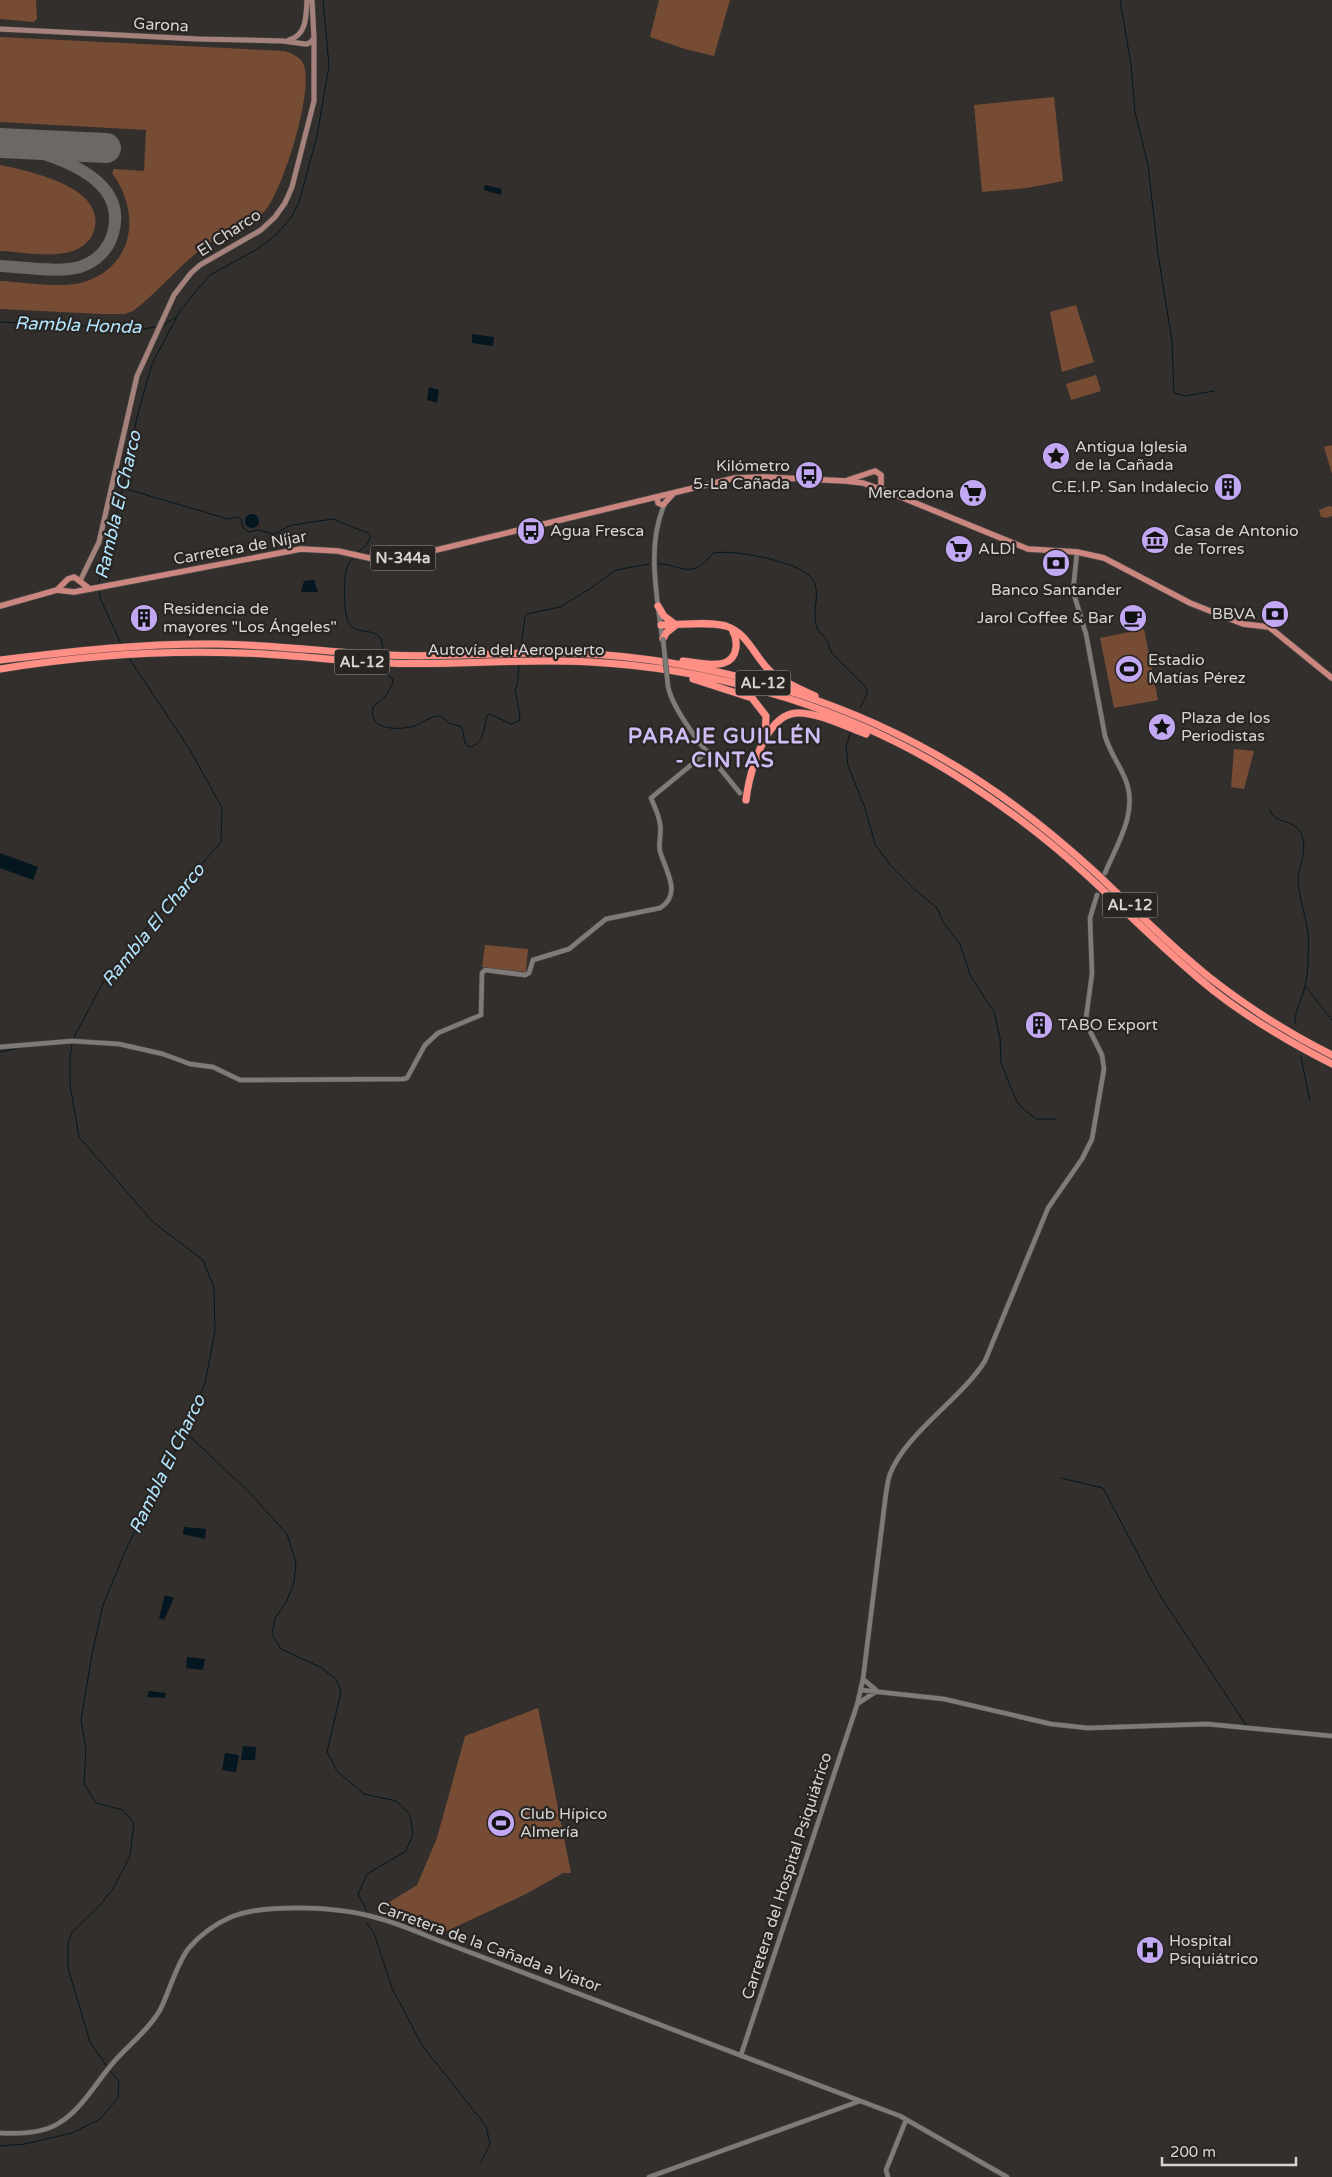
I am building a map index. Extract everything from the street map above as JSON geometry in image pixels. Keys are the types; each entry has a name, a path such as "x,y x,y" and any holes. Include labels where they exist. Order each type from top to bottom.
{"highway":[{"path":"658,606 664,616 676,625"},
{"path":"661,625 717,625 732,629 748,642 764,664 779,678 879,726"},
{"path":"663,640 666,633 676,625"},
{"path":"642,658 724,663 730,660 735,652 737,643 732,629"},
{"name":"Autovía del Aeropuerto","path":"0,669 119,655 133,650 219,644 388,655 545,652 642,658 694,667 754,681 808,698 879,726 955,765 1002,796 1076,855 1208,976 1264,1017 1332,1055"},
{"name":"Autovía del Aeropuerto","path":"0,660 116,647 133,650 241,653 415,664 574,661 655,668 716,679 782,697 845,720 918,754 970,785 1037,832 1089,877 1170,954 1214,991 1280,1036 1332,1064"},
{"path":"655,668 752,698 766,716 765,739"},
{"path":"746,800 748,784 765,739 777,721 794,713 803,713 844,726 918,754"},
{"path":"740,793 748,784"}],"main road":[{"path":"307,0 306,17 300,40 315,55"},
{"name":"El Charco","path":"80,582 101,534 133,386 174,295 191,273 200,265 261,230 275,217 285,203 292,187 313,109 315,55 312,0"},
{"name":"Garona","path":"0,29 283,41 306,44"},
{"path":"283,41 294,39 307,30 314,37 306,44"},
{"path":"846,481 872,471 880,473 882,477 881,484 886,491"},
{"path":"868,474 866,480 871,486"},
{"path":"664,501 677,492 714,482 748,477 846,481 871,486 1028,549 1077,552 1104,558 1168,592 1228,618 1243,624 1269,627 1332,678"},
{"path":"871,486 881,484"},
{"name":"Carretera de Níjar","path":"0,606 57,590 72,592 90,590 301,549 321,548 378,560 402,558 657,498 664,501"},
{"path":"87,566 74,577 90,590"},
{"name":"Carretera de Níjar","path":"57,590 74,577"},
{"path":"66,582 68,590"},
{"path":"77,591 80,582"}],"street":[{"path":"664,501 654,545 658,606 670,698 740,793"},
{"path":"1077,552 1073,591 1086,634 1109,751 1126,780 1130,793 1130,812 1105,872"},
{"path":"0,1047 72,1041 134,1046 190,1064 213,1067 240,1080 407,1078 425,1045 438,1033 481,1015 482,973 485,970 525,975 529,973 533,960 569,949 606,919 660,908 667,904 671,897 672,885 660,850 660,825 651,798 708,751"},
{"name":"Carretera del Hospital Psiquiátrico","path":"743,2047 861,1690 890,1475 897,1459 920,1432 977,1374 986,1361 1048,1208 1082,1159 1092,1139 1104,1069 1102,1055 1086,1018 1092,974 1090,918 1097,894"},
{"path":"863,1679 877,1691"},
{"path":"861,1690 944,1700 1050,1724 1088,1728 1207,1724 1332,1736"},
{"path":"857,1704 877,1691"},
{"name":"Carretera de la Cañada a Viator","path":"0,2133 20,2133 47,2129 58,2124 68,2116 111,2065 152,2022 160,2009 187,1950 205,1932 231,1917 259,1910 334,1910 374,1917 860,2101 906,2120 1007,2177"},
{"path":"733,2052 743,2047 744,2056"},
{"path":"650,2177 860,2101"},
{"path":"888,2177 886,2170 906,2120"}],"shaded area":[{"path":"0,0 36,0 37,19 33,22 0,19"},
{"path":"659,0 730,0 714,56 685,49 650,37"},
{"path":"0,37 284,51 297,57 303,63 306,76 301,114 289,159 267,208 252,221 219,237 200,250 133,311 125,314 102,314 0,309 0,281 54,285 75,284 101,274 114,264 123,251 128,236 129,220 127,204 121,188 112,173 114,169 144,171 146,130 0,122"},
{"path":"1054,97 1063,181 1027,188 982,192 974,105"},
{"path":"0,165 45,176 76,191 87,200 94,212 95,226 88,242 77,249 57,254 0,251"},
{"path":"1076,305 1094,362 1062,372 1050,312"},
{"path":"1096,375 1101,391 1071,400 1066,384"},
{"path":"1332,445 1332,474 1324,447"},
{"path":"1329,506 1332,507 1332,516 1321,517 1319,510"},
{"name":"Estadio Matías Pérez","path":"1144,629 1158,700 1114,708 1100,638"},
{"path":"1234,749 1254,751 1244,789 1231,787"},
{"path":"485,945 528,949 526,972 482,967"},
{"name":"Club Hípico Almería","path":"538,1708 571,1873 563,1873 526,1894 436,1936 435,1930 428,1932 415,1928 388,1903 417,1885 437,1838 465,1736"}],"water":[{"path":"485,185 502,189 501,195 484,190"},
{"path":"472,334 494,337 493,346 472,343"},
{"path":"429,387 439,390 437,403 427,400"},
{"path":"249,514 255,514 259,521 255,528 249,528 245,524 245,518"},
{"path":"314,580 318,592 301,592 304,581"},
{"path":"0,853 38,867 33,880 0,868"},
{"path":"184,1527 206,1529 205,1539 183,1534"},
{"path":"165,1595 174,1598 164,1620 159,1618"},
{"path":"187,1657 205,1659 203,1670 186,1668"},
{"path":"149,1691 166,1693 165,1698 147,1697"},
{"path":"243,1746 256,1747 255,1760 241,1760"},
{"path":"225,1753 239,1755 236,1772 222,1770"}],"waterway":[{"name":"Rambla El Charco","path":"98,586 126,474 137,417 152,364 181,309 210,275 259,248 277,234 292,216 299,202 317,136 329,66 323,0"},
{"path":"1120,0 1131,65 1135,112 1148,165 1158,254 1172,341 1174,393 1185,396 1214,391"},
{"name":"Rambla Honda","path":"164,325 176,317"},
{"name":"Rambla Honda","path":"0,322 143,329 155,327"},
{"path":"123,488 228,519 238,517 241,519 243,528 249,532 258,530 274,534 292,525 333,519 370,534 365,547 358,552"},
{"path":"658,564 691,569 703,564 713,553 723,552 768,558 808,574 816,587 815,618 818,630 824,636 832,653 867,689 867,694 860,708"},
{"path":"353,558 347,567 345,580 346,616 351,626 379,636 383,649"},
{"path":"521,647 527,614 560,607 616,570 649,564"},
{"name":"Rambla El Charco","path":"99,590 100,598 121,644"},
{"name":"Rambla El Charco","path":"73,1039 106,977 221,842 222,808 190,750 129,658"},
{"path":"383,671 392,678 393,682 387,695 373,707 373,715 379,724 384,727 405,728 415,726 433,717 441,716 449,723 462,727 465,743 469,747 478,743 484,731 487,716 490,714 511,724 519,721 520,716 515,689 519,666"},
{"path":"851,732 846,746 848,766 865,808 875,844 889,864 914,889 937,908 943,922 960,944 970,975 994,1012 1000,1038 1001,1063 1016,1100 1021,1107 1036,1119 1056,1119"},
{"path":"1270,809 1272,815 1276,818 1295,826 1299,830 1304,842 1298,881 1308,933 1308,964 1305,986 1296,1012 1295,1023"},
{"path":"1306,987 1332,1020"},
{"name":"Rambla El Charco","path":"72,1043 70,1085 79,1137 153,1222 203,1260 214,1288 215,1331 205,1383 185,1432 127,1547 103,1605 92,1654 81,1720 86,1749 84,1784 96,1803 123,1810 134,1823 130,1856 114,1887 101,1904 72,1932 68,1944 68,1968 90,2042 107,2067"},
{"path":"0,1052 19,1048"},
{"path":"1301,1057 1310,1101"},
{"path":"185,1432 249,1492 287,1534 296,1563 294,1582 286,1603 275,1618 272,1634 281,1649 320,1667 336,1679 341,1692 327,1752 337,1771 364,1794 396,1801 410,1814 413,1834 406,1851 367,1874 358,1894 367,1911"},
{"path":"1061,1478 1103,1488 1159,1594 1246,1725"},
{"path":"367,1923 374,1933 392,1988 422,2045 486,2126 490,2144 481,2162"},
{"name":"Rambla El Charco","path":"0,2146 25,2144 72,2133 100,2119 118,2098 119,2081 109,2070"}],"taxiway":[{"path":"0,266 61,270 86,265 101,254 111,239 115,212 109,195 96,181 80,169 40,153 3,143"}],"runway":[{"path":"0,143 106,148"}],"place":[{"name":"Antigua Iglesia de la Cañada","path":"1056,456"},
{"name":"Kilómetro 5-La Cañada","path":"809,475"},
{"name":"C.E.I.P. San Indalecio","path":"1228,487"},
{"name":"Mercadona","path":"973,493"},
{"name":"Agua Fresca","path":"531,531"},
{"name":"Casa de Antonio de Torres","path":"1155,540"},
{"name":"ALDI","path":"959,549"},
{"name":"Banco Santander","path":"1056,563"},
{"name":"BBVA","path":"1275,614"},
{"name":"Residencia de mayores \"Los Ángeles\"","path":"144,618"},
{"name":"Jarol Coffee & Bar","path":"1133,618"},
{"name":"Estadio Matías Pérez","path":"1129,669"},
{"name":"Plaza de los Periodistas","path":"1162,727"},
{"name":"TABO Export","path":"1039,1025"},
{"name":"Club Hípico Almería","path":"501,1823"},
{"name":"Hospital Psiquiátrico","path":"1150,1950"}],"district":[{"name":"PARAJE GUILLÉN - CINTAS","path":"725,748"}]}
